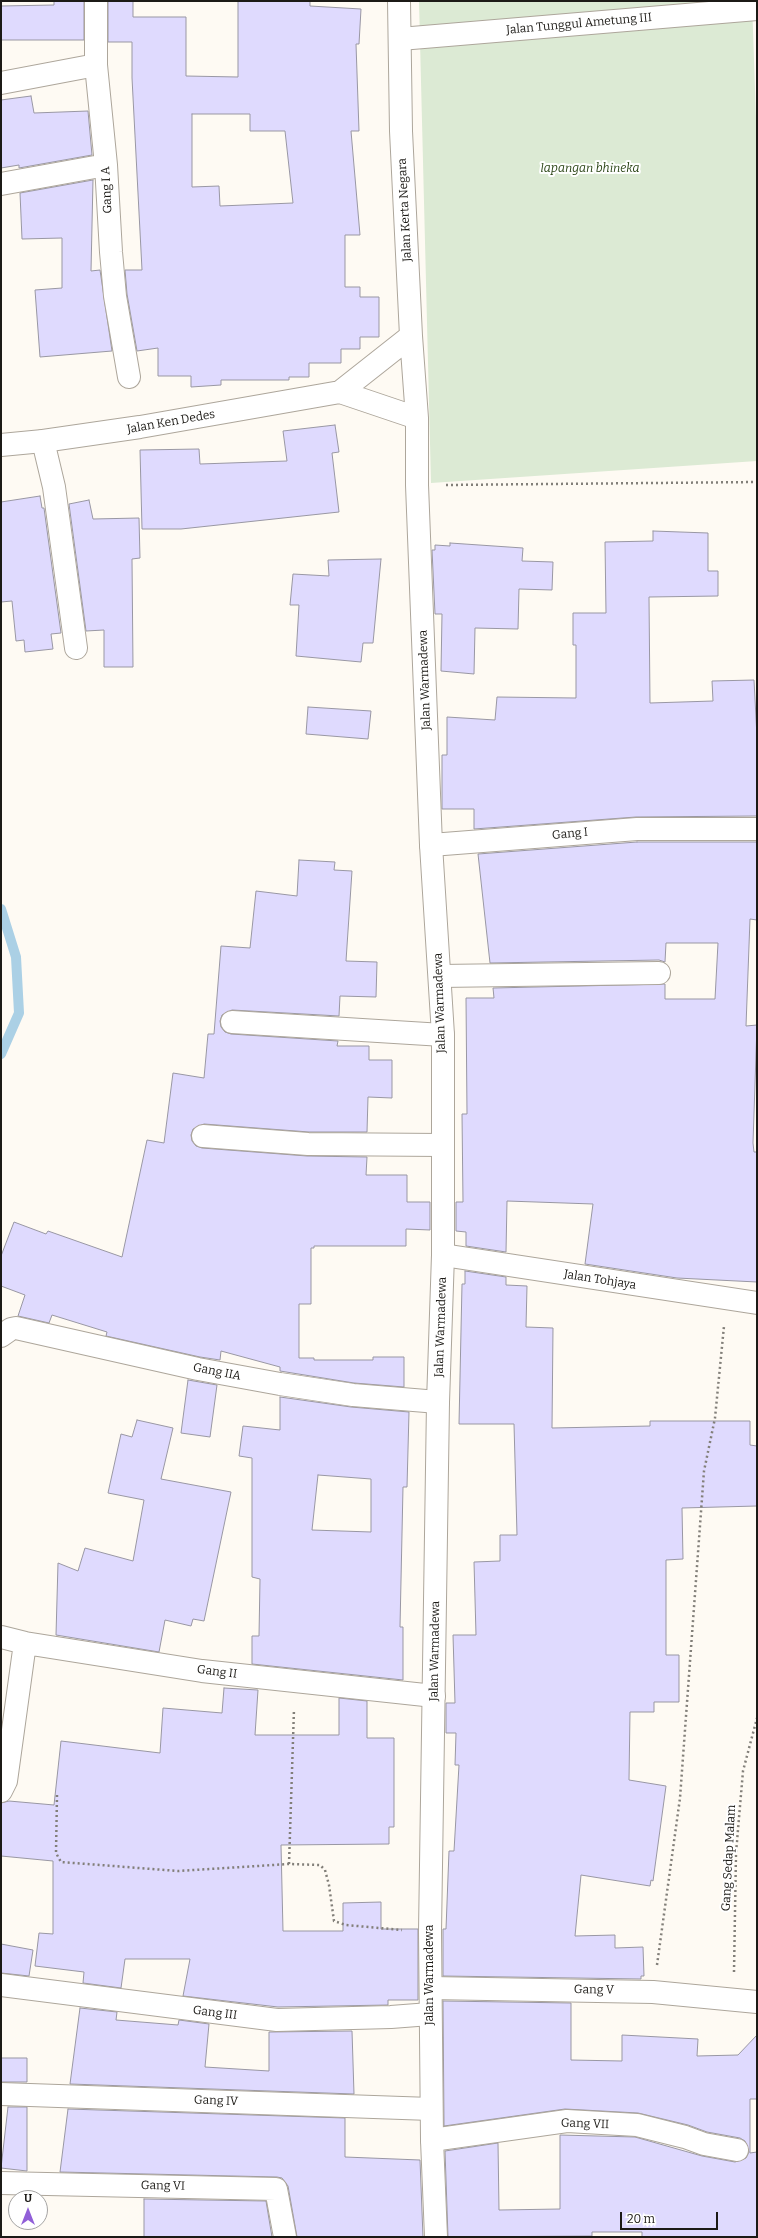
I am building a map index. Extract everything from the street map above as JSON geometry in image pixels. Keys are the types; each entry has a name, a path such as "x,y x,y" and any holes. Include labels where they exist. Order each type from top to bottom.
{"street":[{"name":"Gang I A","path":"96,1 96,65 106,165 115,296 130,377"},
{"name":"Jalan Kerta Negara","path":"399,1 402,131 411,336 417,418"},
{"name":"Jalan Tunggul Ametung III","path":"400,39 757,9"},
{"path":"1,83 96,65"},
{"path":"1,184 106,165"},
{"name":"Jalan Ken Dedes","path":"1,444 43,441 140,427 340,392 411,336"},
{"name":"Jalan Ken Dedes","path":"340,392 417,418"},
{"name":"Jalan Warmadewa","path":"417,418 417,485 431,845 443,1035 443,1255 438,1402 430,1932 431,2110 436,2237"},
{"path":"43,441 54,487 76,648"},
{"name":"Gang I","path":"431,845 637,829 757,829"},
{"path":"440,976 659,973"},
{"path":"232,1022 443,1035"},
{"path":"203,1136 308,1144 442,1145"},
{"name":"Jalan Tohjaya","path":"443,1255 757,1303"},
{"name":"Gang IIA","path":"1,1336 11,1329 16,1328 198,1369 280,1384 353,1395 438,1402"},
{"name":"Gang II","path":"1,1637 26,1643 202,1671 434,1696"},
{"path":"1,1792 6,1781 26,1643"},
{"name":"Gang III","path":"1,1986 277,2020 391,2018 430,2014"},
{"name":"Gang V","path":"431,1988 653,1992 733,2001 757,2002"},
{"name":"Gang IV","path":"1,2094 431,2110"},
{"name":"Gang VII","path":"432,2140 567,2121 637,2125 685,2137 704,2144 737,2150"},
{"name":"Gang VI","path":"1,2183 276,2189 285,2237"}],"path":[{"path":"417,485 757,482"},
{"path":"653,1992 680,1798 704,1471 715,1418 726,1299"},
{"path":"289,1864 295,1682"},
{"name":"Gang Sedap Malam","path":"733,2001 736,1853 743,1771 757,1718"},
{"path":"57,1795 56,1853 61,1862 178,1871 289,1864 320,1865 324,1870 329,1885 334,1921 346,1925 430,1932"}],"green space":[{"name":"lapangan bhineka","path":"419,1 752,1 757,148 757,461 431,483"}],"building":[{"path":"54,1 84,1 84,40 1,40 1,6 54,5"},
{"path":"108,1 133,1 133,17 186,17 186,76 238,77 238,1 310,1 310,6 361,9 359,44 356,44 359,131 351,131 360,235 345,235 345,287 360,287 360,297 379,297 379,337 360,337 360,349 341,349 341,363 309,363 309,377 289,377 289,380 221,380 221,385 191,387 191,376 158,376 158,348 137,351 127,294 125,270 142,270 132,78 132,42 108,42","holes":["192,114 250,114 250,131 285,131 293,203 220,206 219,186 192,187"]},
{"path":"31,96 34,113 88,111 92,155 19,168 19,165 1,168 1,100"},
{"path":"93,180 91,271 100,270 112,351 40,357 35,290 62,288 62,238 22,239 20,193"},
{"path":"335,425 339,452 332,453 339,512 181,529 142,529 140,450 199,449 200,464 287,461 283,431"},
{"path":"40,496 42,508 44,508 61,633 51,634 53,649 25,652 24,640 16,641 12,601 1,602 1,502"},
{"path":"89,500 93,519 139,518 140,558 132,559 133,667 104,667 104,630 86,631 69,504"},
{"path":"653,531 708,533 708,571 718,571 718,596 649,597 650,703 713,701 712,681 754,680 757,737 757,816 636,817 474,829 474,809 442,809 442,755 447,755 447,717 495,720 497,697 576,698 576,645 573,645 573,613 606,613 605,542 653,541"},
{"path":"450,543 523,548 522,561 553,562 552,590 519,589 518,629 475,628 474,674 441,671 442,614 435,614 432,550 435,550 435,545 450,546"},
{"path":"381,559 373,643 363,643 361,662 296,656 299,605 290,605 293,574 329,576 328,560"},
{"path":"308,707 371,711 368,739 306,734"},
{"path":"637,842 757,842 757,920 750,919 746,1026 757,1025 753,1143 754,1152 757,1152 757,1282 677,1278 585,1264 593,1204 507,1201 506,1252 466,1246 466,1232 456,1231 456,1202 463,1202 462,1114 467,1114 466,998 494,998 493,988 665,984 665,999 715,999 718,943 666,943 665,962 659,960 490,963 478,854"},
{"path":"299,860 335,862 334,870 352,871 346,961 377,962 376,997 340,996 339,1016 232,1010 222,1015 220,1021 221,1027 225,1032 231,1034 338,1041 337,1046 369,1046 369,1060 392,1060 392,1098 368,1097 367,1132 309,1132 204,1124 193,1129 191,1135 192,1141 196,1146 202,1148 307,1156 367,1157 366,1175 407,1175 407,1202 430,1202 430,1230 406,1229 406,1246 314,1246 314,1248 311,1248 311,1304 299,1304 299,1358 314,1358 314,1360 373,1360 373,1357 404,1357 404,1387 354,1383 280,1371 280,1367 221,1351 220,1360 200,1357 106,1336 107,1332 52,1315 49,1323 18,1316 25,1295 1,1286 1,1256 14,1222 46,1234 48,1231 122,1257 147,1140 164,1143 173,1073 204,1078 208,1034 214,1034 221,946 250,948 256,891 297,896"},
{"path":"465,1271 506,1277 506,1285 527,1286 526,1327 553,1328 552,1428 650,1426 650,1421 750,1421 750,1445 757,1446 757,1506 682,1508 683,1559 666,1560 666,1655 679,1655 679,1702 654,1702 654,1712 630,1712 629,1780 666,1786 653,1881 651,1880 650,1886 581,1875 575,1936 615,1935 615,1948 643,1947 644,1976 641,1976 641,1979 443,1976 443,1929 446,1929 449,1851 454,1851 459,1765 455,1765 456,1733 446,1733 446,1703 455,1703 453,1635 476,1635 474,1562 500,1561 500,1535 517,1535 514,1424 459,1424 462,1284 465,1284"},
{"path":"188,1380 217,1385 210,1437 181,1433"},
{"path":"280,1397 351,1407 409,1412 407,1487 403,1487 400,1627 403,1627 403,1680 252,1664 252,1636 259,1636 260,1579 252,1577 252,1458 239,1456 243,1426 280,1430","holes":["318,1475 371,1479 371,1532 312,1530"]},
{"path":"137,1420 173,1428 161,1479 231,1492 204,1621 193,1619 191,1626 165,1620 159,1652 56,1635 58,1563 78,1571 85,1548 133,1561 144,1500 108,1493 121,1434 132,1437"},
{"path":"224,1688 258,1690 255,1735 339,1735 339,1698 367,1701 367,1738 394,1738 394,1827 389,1827 389,1844 281,1845 283,1931 343,1931 343,1903 381,1902 381,1929 418,1929 418,2000 388,2000 388,2005 278,2007 183,1996 190,1959 125,1959 121,1988 83,1983 84,1972 35,1966 39,1933 53,1934 53,1861 1,1856 1,1803 9,1801 54,1805 61,1741 160,1753 163,1708 222,1713"},
{"path":"1,1944 33,1950 29,1976 1,1973"},
{"path":"443,2001 571,2003 571,2060 622,2061 622,2035 698,2039 697,2056 738,2055 757,2035 757,2099 750,2099 750,2153 757,2152 757,2237 642,2237 642,2232 592,2232 592,2236 448,2237 445,2151 498,2143 499,2210 560,2209 560,2135 635,2137 702,2156 735,2162 746,2158 749,2152 745,2141 740,2138 707,2132 688,2125 638,2113 565,2109 444,2126"},
{"path":"80,2008 117,2012 116,2020 178,2025 179,2020 209,2024 205,2067 269,2071 269,2032 352,2031 354,2094 70,2084"},
{"path":"1,2058 27,2058 27,2082 1,2082"},
{"path":"8,2107 27,2107 27,2171 1,2168"},
{"path":"68,2109 345,2118 345,2157 420,2160 423,2237 297,2237 288,2186 282,2178 277,2177 60,2172"},
{"path":"144,2199 266,2201 272,2237 144,2237"}],"waterway":[{"path":"1,909 16,957 19,1013 1,1054"}]}
